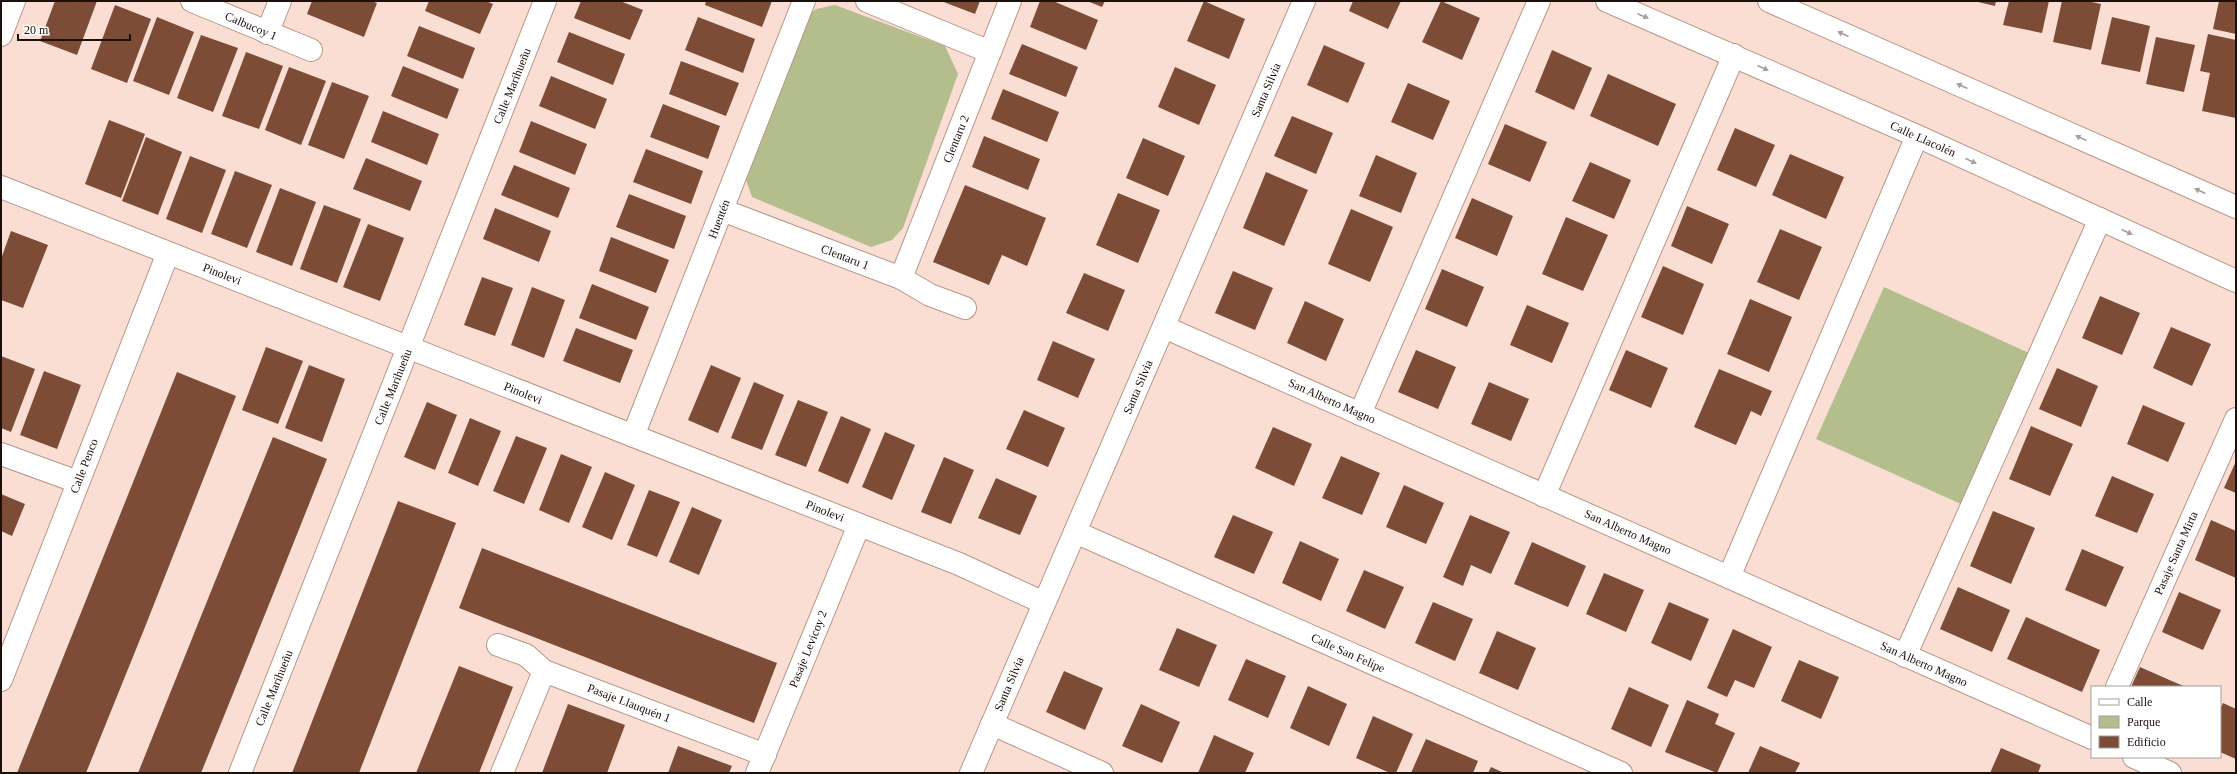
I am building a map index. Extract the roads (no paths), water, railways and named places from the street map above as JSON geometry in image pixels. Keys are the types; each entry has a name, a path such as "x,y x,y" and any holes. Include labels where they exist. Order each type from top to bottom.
{"street":[{"path":"1,35 14,1"},
{"name":"Calbucoy 1","path":"192,1 311,50"},
{"path":"267,32 280,1"},
{"name":"Calle Marihueñu","path":"240,773 545,1"},
{"name":"Huentén","path":"633,436 804,1"},
{"path":"867,1 990,52"},
{"name":"Clentaru 2","path":"901,278 1010,1"},
{"name":"Santa Silvia","path":"971,773 1304,1"},
{"path":"1360,414 1539,1"},
{"name":"Calle Llacolén","path":"1607,1 1917,136 2236,281"},
{"path":"1769,1 1797,7 2236,207"},
{"path":"1544,496 1734,55"},
{"path":"1729,577 1917,136"},
{"name":"Pinolevi","path":"1,187 959,564 1044,603"},
{"name":"Clentaru 1","path":"722,210 901,278 930,295 965,308"},
{"path":"1905,656 2100,219"},
{"name":"Calle Penco","path":"1,680 168,253"},
{"name":"San Alberto Magno","path":"1164,327 2091,738"},
{"name":"Pasaje Santa Mirta","path":"2117,686 2236,419"},
{"path":"1,454 78,482"},
{"name":"Pasaje Levicoy 2","path":"761,764 859,525"},
{"name":"Calle San Felipe","path":"1075,532 1621,773"},
{"name":"Pasaje Llauquén 1","path":"498,645 526,655 544,671 761,764"},
{"path":"502,773 544,671"},
{"path":"992,724 1102,773"},
{"path":"2136,758 2170,773"}]}
